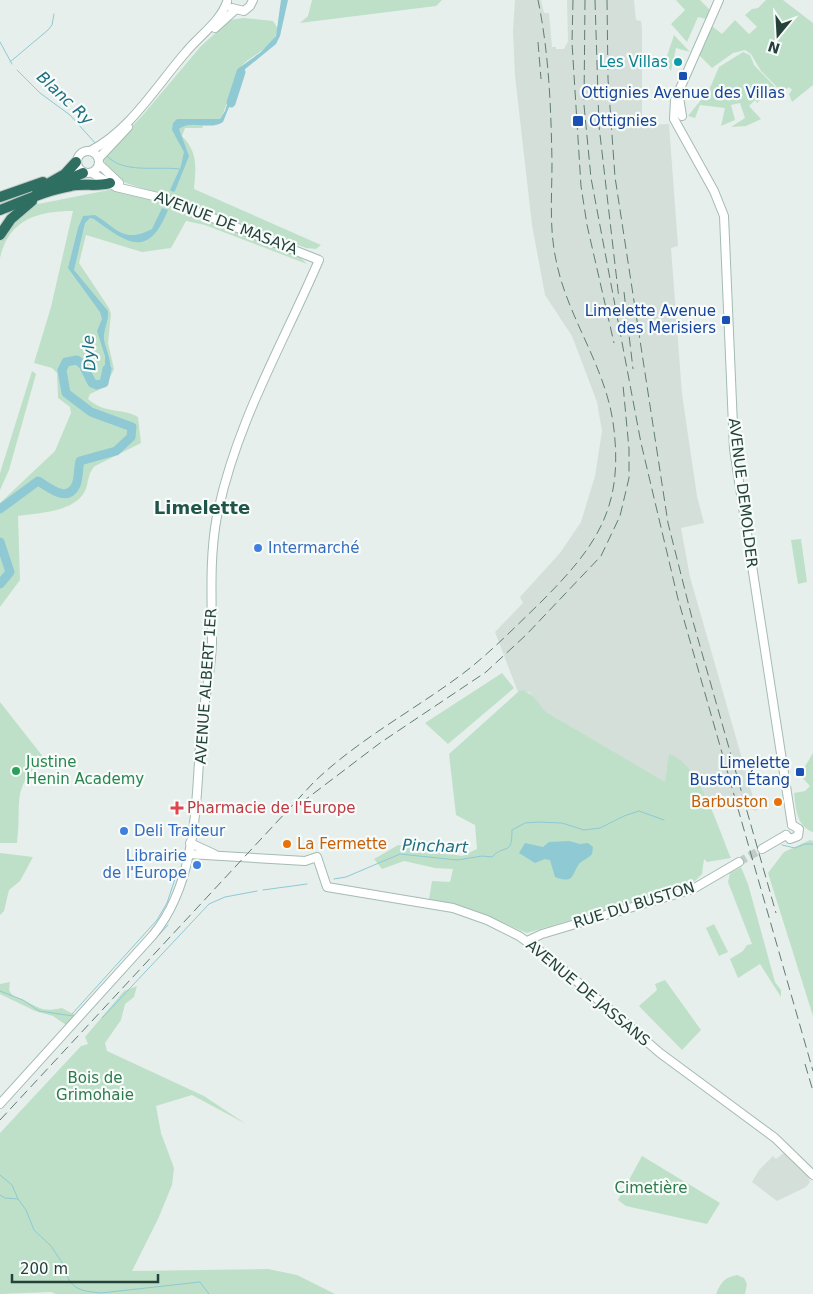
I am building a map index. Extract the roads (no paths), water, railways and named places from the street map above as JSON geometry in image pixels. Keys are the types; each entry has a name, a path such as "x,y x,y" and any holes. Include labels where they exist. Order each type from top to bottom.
{"highway":[{"path":"0,204 28,194 65,174 76,162"},
{"path":"0,210 87,173"},
{"path":"0,197 47,180 54,180"},
{"path":"0,235 5,219 48,190 79,184 103,185 110,183"}],"street":[{"path":"235,10 227,1 218,18 186,52 135,113 113,134 90,151 80,154 76,162 87,173 97,170 99,161 190,54 235,10 247,9 253,0"},
{"name":"AVENUE DEMOLDER","path":"719,0 678,92 674,106 685,139 714,191 724,216 734,449 792,825"},
{"path":"90,151 99,161"},
{"name":"AVENUE DE MASAYA","path":"99,161 112,179 131,190"},
{"name":"AVENUE DE MASAYA","path":"87,173 116,187 162,198 319,260"},
{"name":"AVENUE ALBERT 1ER","path":"0,1104 163,923 178,894 188,855 198,788 202,728 210,672 212,543 218,514 232,454 246,418 319,260"},
{"path":"792,825 799,829 798,836 790,839 786,835 786,829 792,825"},
{"path":"762,849 786,835"},
{"path":"190,844 218,856"},
{"path":"188,855 218,856"},
{"name":"AVENUE DE JASSANS","path":"218,856 305,861 317,858 327,887 453,908 497,924 527,941 551,959 660,1053 775,1138 813,1175"},
{"name":"RUE DU BUSTON","path":"527,941 542,934 693,889 739,862"}],"water":[{"path":"281,0 288,0 280,36 276,44 244,70 223,122 213,125 189,125 179,129 189,156 173,192 170,190 181,166 184,152 172,130 173,123 177,119 220,119 225,111 239,68 261,52 276,36"},
{"path":"162,208 168,210 160,226 153,236 144,241 127,240 94,219 90,218 85,223 74,270 108,311 104,340 110,360 110,370 107,380 105,380 105,356 97,331 102,319 100,312 68,268 78,228 83,216 95,215 115,229 127,235 134,235 152,229"},
{"path":"569,841 580,844 588,843 593,847 592,854 580,863 571,878 566,880 555,877 550,860 545,859 535,863 519,853 525,843 543,847 549,842"}],"waterway":[{"path":"10,62 48,30 52,25 54,14"},
{"path":"0,42 12,64"},
{"name":"Blanc Ry","path":"17,70 40,93 70,115 96,144"},
{"name":"Dyle","path":"231,103 241,72"},
{"name":"Blanc Ry","path":"107,156 114,162 131,167 179,169"},
{"name":"Dyle","path":"0,509 38,481 52,490 63,494 72,491 78,479 80,461 116,451 131,437 132,427 91,412 66,393 62,370 66,362 77,360 83,365 92,383 97,385 104,383 107,369"},
{"name":"Dyle","path":"0,542 10,572 0,584"},
{"name":"Pinchart","path":"334,879 346,877 400,854 457,860 482,856 492,857 509,847 512,830 525,823 562,823 584,830 600,828 639,811 664,820"},
{"name":"Pinchart","path":"782,845 795,848 805,844 813,844"},
{"path":"72,1014 157,920 167,903 176,876"},
{"name":"Pinchart","path":"263,890 307,884"},
{"name":"Pinchart","path":"102,1018 209,904 225,897 257,891"},
{"path":"83,1018 168,925"},
{"name":"Pinchart","path":"0,991 23,1000 39,1011 73,1016"},
{"path":"0,1175 12,1185 18,1199 5,1198 0,1195"},
{"path":"18,1199 26,1210 34,1230 51,1246 67,1270 66,1273 69,1279 79,1289 101,1293 200,1282 209,1294"}],"tunnel":[{"path":"739,862 762,849"}],"railway":[{"path":"0,1120 314,782 349,752 461,675 491,650 540,603 577,563 602,523 610,502 615,478 616,452 613,422 602,380 568,301 556,260 552,224 549,81 545,40 538,0"},
{"path":"573,0 572,43 581,186 587,225 614,343"},
{"path":"585,0 584,105 591,178 641,443 678,599 813,1071"},
{"path":"595,0 599,126 619,299"},
{"path":"607,0 608,79 615,177 668,523 692,618 776,913"},
{"path":"538,42 541,79"},
{"path":"624,292 633,369"},
{"path":"301,803 380,743 486,672 526,635 601,556 620,516 629,478 629,449 623,385"},
{"path":"805,1064 813,1091"}],"place":[{"name":"Les Villas","path":"678,62"},
{"name":"Ottignies Avenue des Villas","path":"683,76"},
{"name":"Ottignies","path":"578,121"},
{"name":"Limelette Avenue des Merisiers","path":"726,320"},
{"name":"Intermarché","path":"258,548"},
{"name":"Justine Henin Academy","path":"16,771"},
{"name":"Limelette Buston Étang","path":"800,772"},
{"name":"Barbuston","path":"778,802"},
{"name":"Pharmacie de l'Europe","path":"177,808"},
{"name":"Deli Traiteur","path":"124,831"},
{"name":"La Fermette","path":"287,844"},
{"name":"Librairie de l'Europe","path":"197,865"}],"district":[{"name":"Limelette","path":"202,507"}],"park label":[{"name":"Bois de Grimohaie","path":"95,1086"},
{"name":"Cimetière","path":"651,1188"}]}
